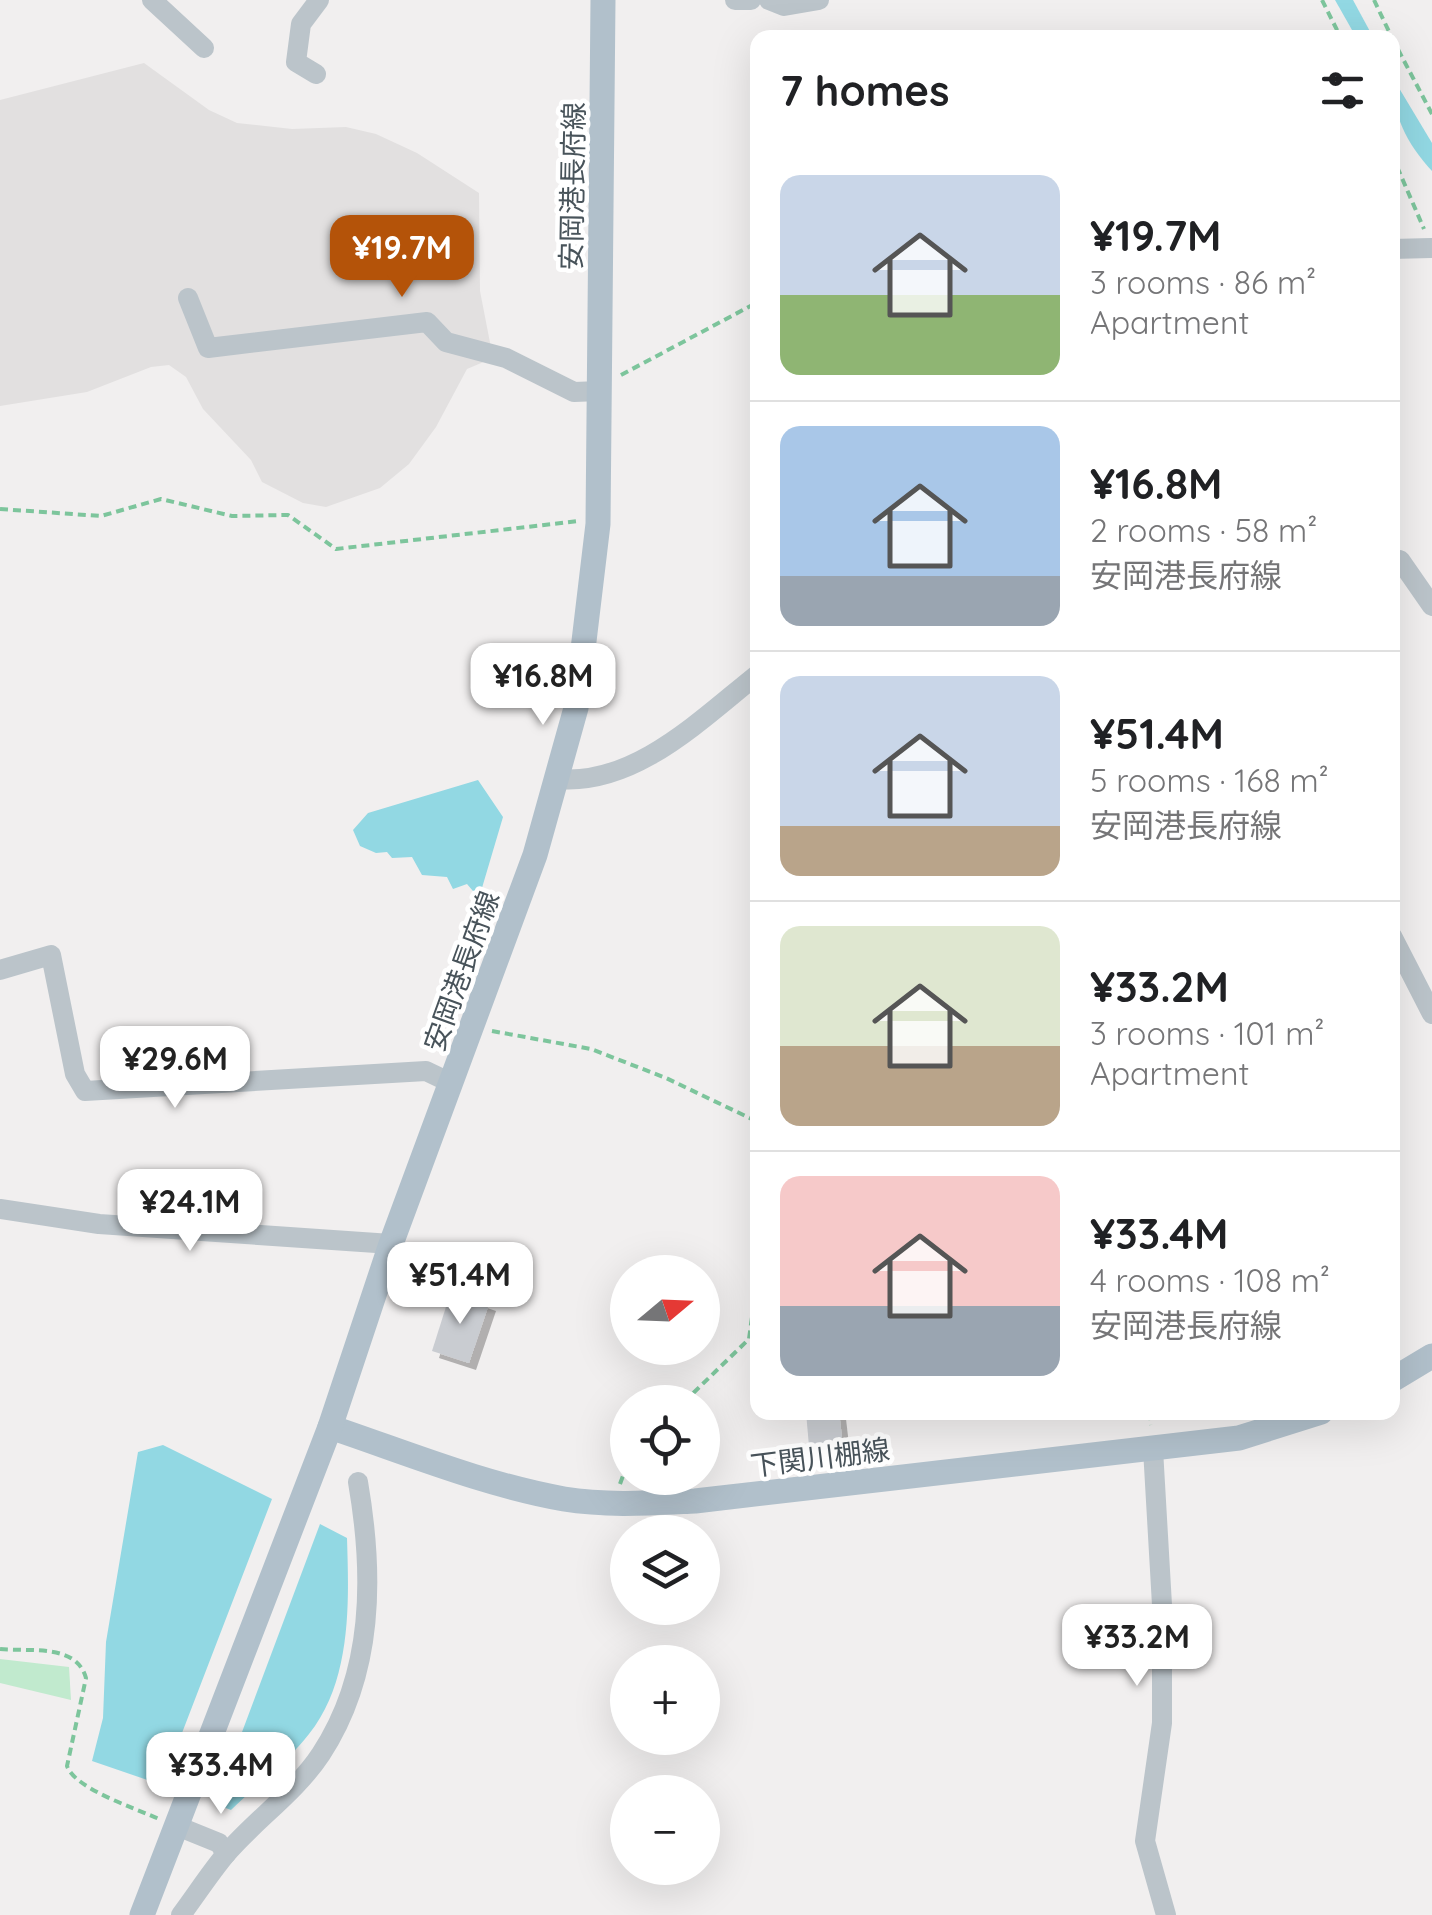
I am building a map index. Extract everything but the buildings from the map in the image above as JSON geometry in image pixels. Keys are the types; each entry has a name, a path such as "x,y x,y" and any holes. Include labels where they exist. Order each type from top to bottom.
{"main road":[{"name":"安岡港長府線","path":"142,1915 330,1427 391,1244 473,1027 558,779 576,708 598,524 603,0"},
{"path":"1400,1375 1432,1356"},
{"name":"下関川棚線","path":"330,1427 474,1475 564,1499 618,1504 694,1501 1153,1450 1238,1438 1295,1420"}],"street":[{"path":"152,0 204,48"},
{"path":"316,74 296,62 301,24 319,0"},
{"path":"735,0 751,0"},
{"path":"769,0 784,6 819,0"},
{"path":"1400,249 1431,248"},
{"path":"188,298 208,348 427,322 446,342 506,358 574,392 600,387"},
{"path":"1400,560 1432,606"},
{"path":"558,779 600,780 638,761 750,680"},
{"path":"1400,952 1432,1014"},
{"path":"0,970 51,955 74,1074 85,1091 426,1071 451,1083"},
{"path":"0,1209 99,1224 391,1244"},
{"path":"1153,1450 1162,1605 1162,1722 1145,1841 1166,1915"},
{"path":"181,1915 226,1854 319,1757 343,1714 362,1660 368,1593 365,1524 358,1482"},
{"path":"177,1826 220,1843 226,1854"}],"path":[{"path":"1322,0 1337,30"},
{"path":"1374,0 1388,30"},
{"path":"1400,53 1432,114"},
{"path":"1400,174 1431,248"},
{"path":"600,387 750,306"},
{"path":"0,509 102,516 161,498 232,516 288,514 336,549 576,520 598,524"},
{"path":"473,1027 591,1049 750,1119"},
{"path":"702,1385 749,1339 750,1332"},
{"path":"0,1649 56,1652 71,1656 82,1666 86,1678 68,1766 71,1775 81,1786 177,1826"}],"shaded area":[{"path":"144,63 209,110 237,123 292,129 346,127 376,134 417,153 479,193 480,291 493,358 467,369 436,427 409,464 380,488 326,507 303,503 262,482 251,460 203,409 186,377 169,365 151,367 87,392 0,406 0,100"}],"green space":[{"path":"474,1250 503,1260 489,1299 459,1287"},
{"path":"0,1659 69,1667 71,1700 0,1683"}],"water":[{"path":"1335,0 1353,0 1369,30 1352,30"},
{"path":"1400,90 1432,143 1432,171 1415,150 1403,128"},
{"path":"478,780 503,817 479,898 467,884 453,889 447,877 422,875 412,857 392,858 387,852 376,853 360,846 353,830 368,813"},
{"path":"163,1445 272,1499 162,1785 92,1761 103,1718 106,1642 138,1452"},
{"path":"320,1524 347,1538 345,1640 333,1690 323,1713 301,1744 231,1810 215,1804"}]}
